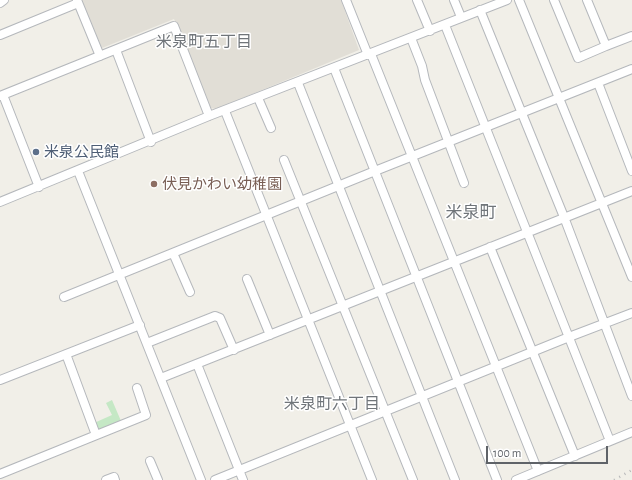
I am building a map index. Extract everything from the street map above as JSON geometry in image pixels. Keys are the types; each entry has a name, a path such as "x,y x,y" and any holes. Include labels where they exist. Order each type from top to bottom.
{"street":[{"path":"0,3 4,0"},
{"path":"346,0 370,54 455,261 538,471"},
{"path":"417,0 430,31"},
{"path":"454,0 461,17"},
{"path":"0,202 151,142 209,116 225,112 507,0"},
{"path":"519,0 632,277"},
{"path":"554,0 578,58 632,36"},
{"path":"587,0 606,46"},
{"path":"0,35 78,1 100,56"},
{"path":"480,10 564,217 632,396"},
{"path":"445,25 610,441"},
{"path":"39,186 2,95 174,26 209,116"},
{"path":"411,38 464,183"},
{"path":"116,50 151,142"},
{"path":"334,68 497,480"},
{"path":"64,297 412,156 632,69"},
{"path":"298,83 422,398 456,480"},
{"path":"598,83 632,171"},
{"path":"258,98 271,128"},
{"path":"225,112 372,480"},
{"path":"284,160 387,412 413,480"},
{"path":"78,171 201,480"},
{"path":"161,378 234,350 308,319 381,292 417,276 632,191"},
{"path":"490,247 575,456"},
{"path":"173,253 190,292"},
{"path":"247,279 270,335"},
{"path":"215,480 422,398 569,337 632,314"},
{"path":"147,343 215,316 220,318 234,350"},
{"path":"0,380 140,325"},
{"path":"66,354 96,435"},
{"path":"197,364 242,480"},
{"path":"0,474 146,415 137,388"},
{"path":"516,480 632,432"},
{"path":"150,461 158,480"},
{"path":"106,480 114,477 115,480"}],"shaded area":[{"path":"81,0 341,0 359,50 216,109 211,108 174,19 102,48"}],"green space":[{"path":"112,400 121,421 100,430 96,429 94,423 112,415 106,403"}],"railway":[{"path":"614,480 632,470"}],"place":[{"name":"米泉公民館","path":"36,152"},
{"name":"伏見かわい幼稚園","path":"154,184"}],"district":[{"name":"米泉町五丁目","path":"204,42"},
{"name":"米泉町","path":"471,213"},
{"name":"米泉町六丁目","path":"332,404"}]}
